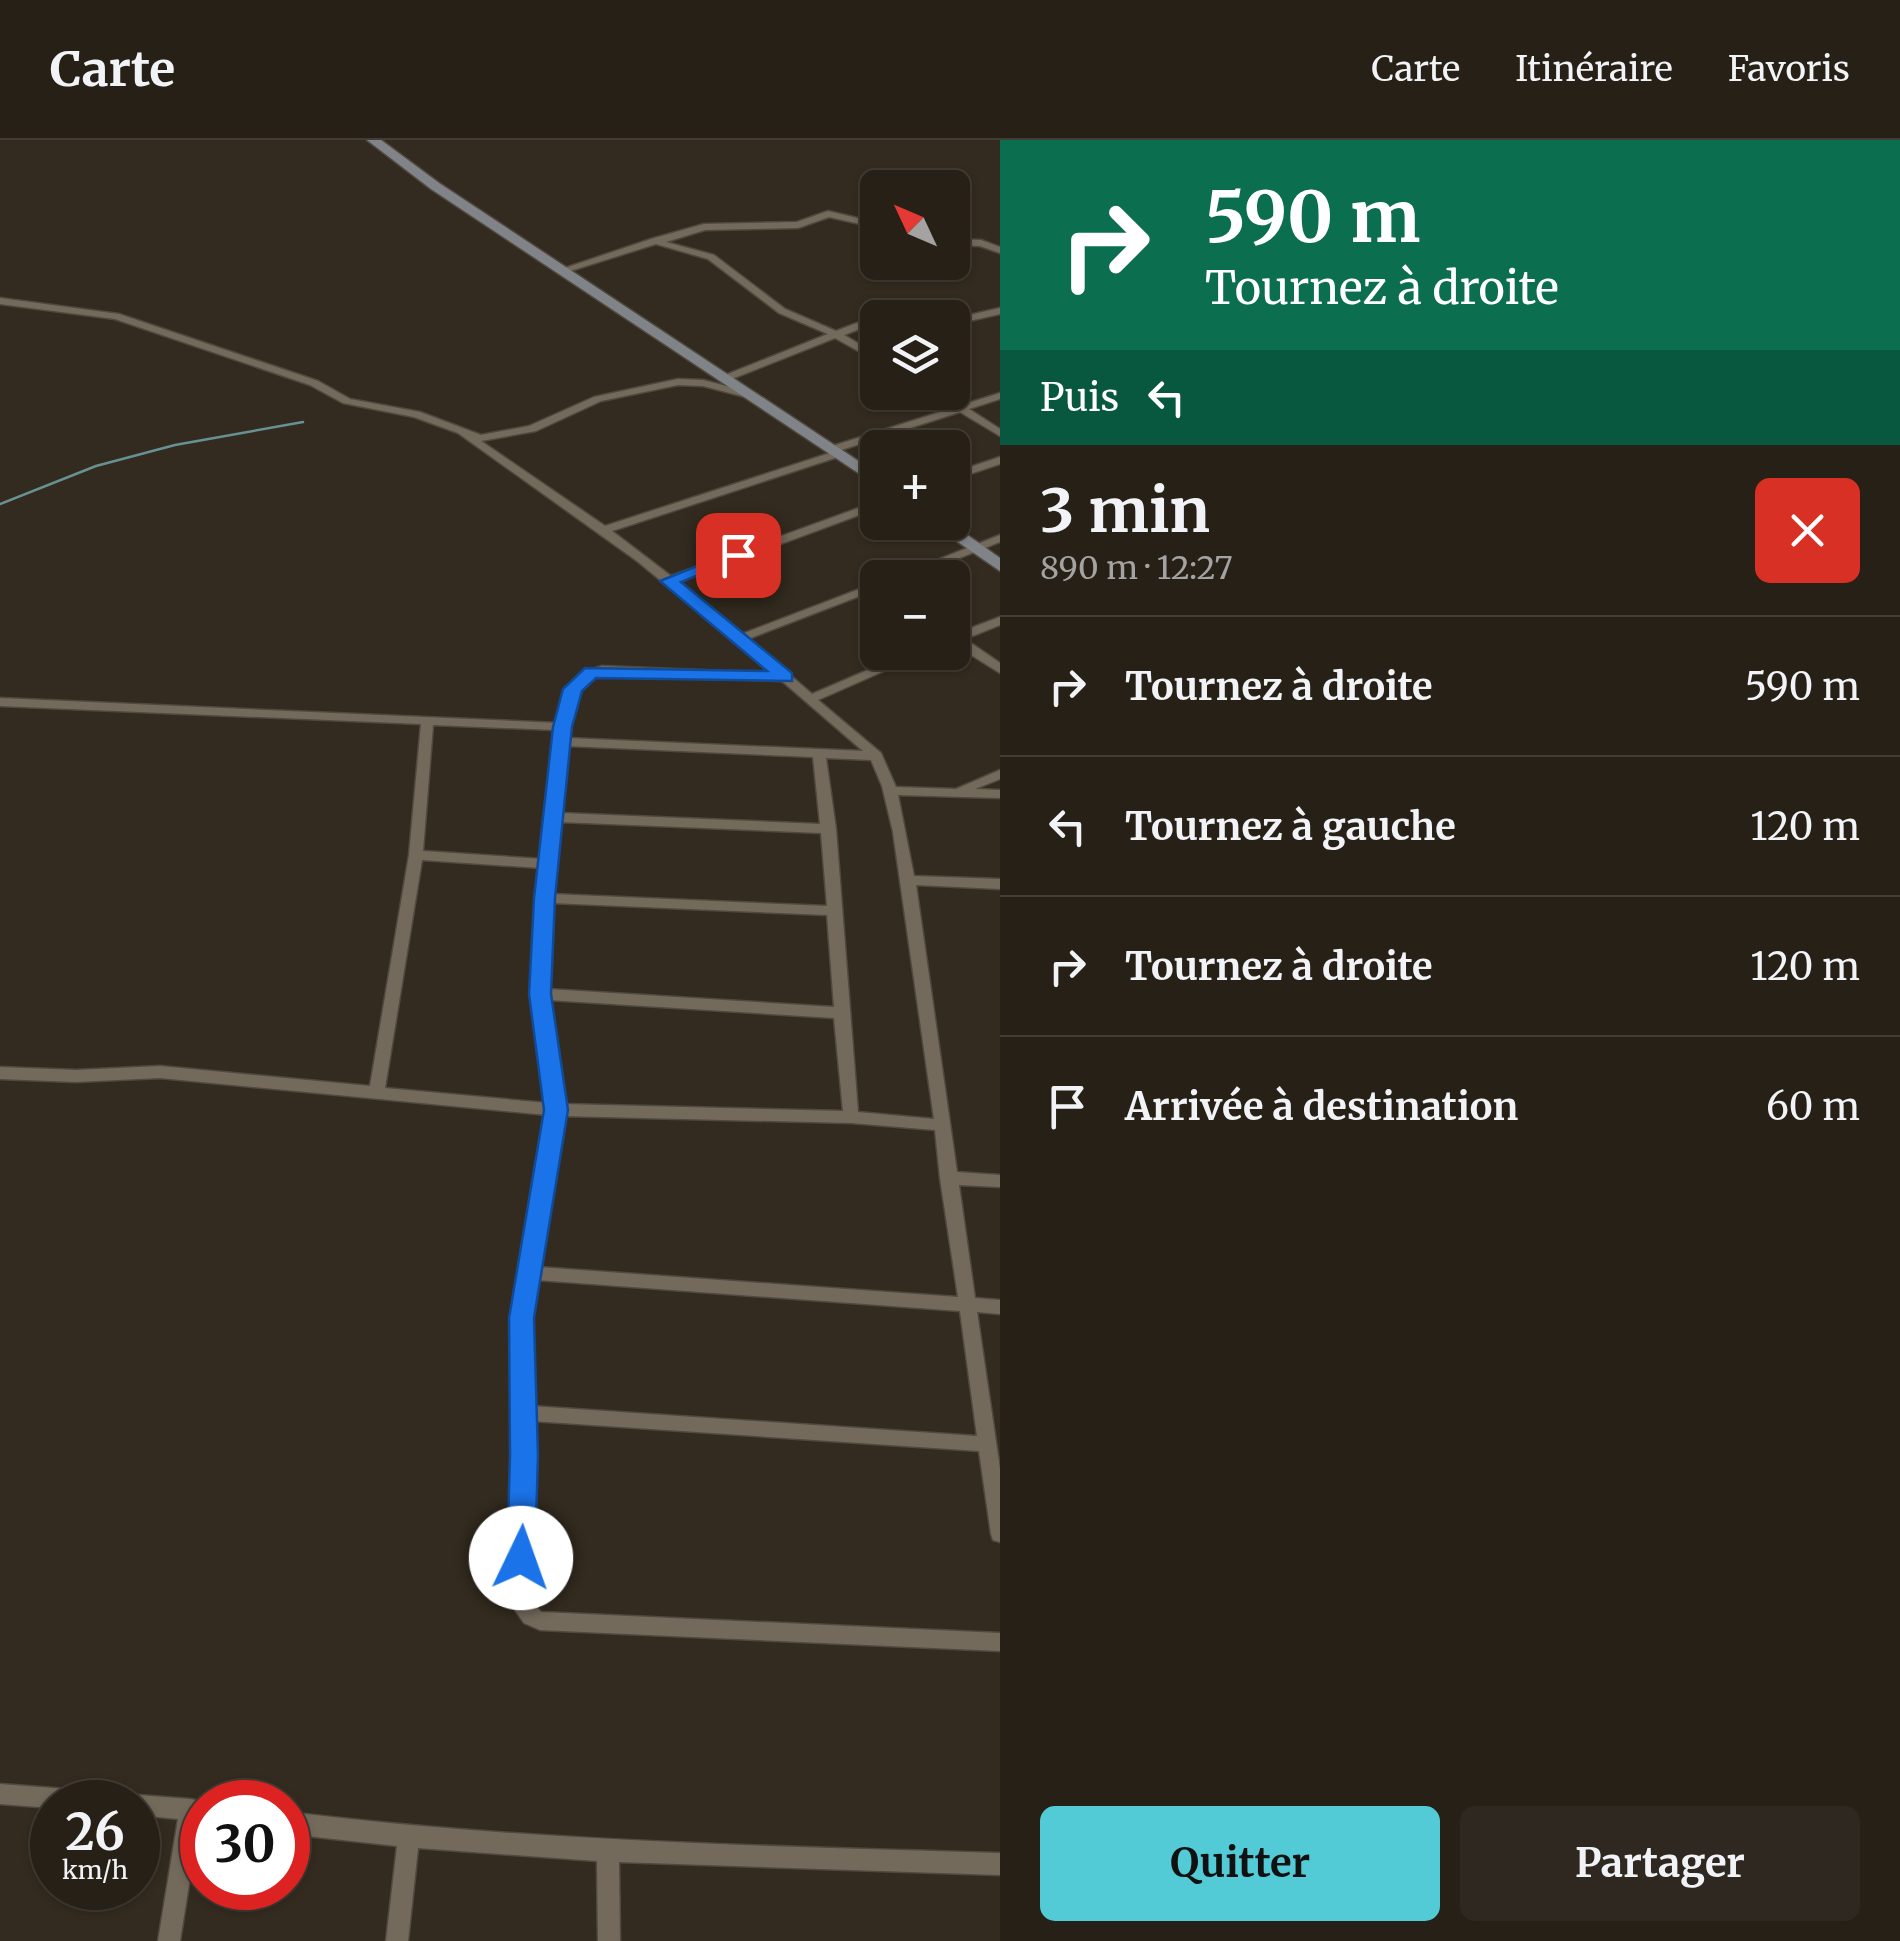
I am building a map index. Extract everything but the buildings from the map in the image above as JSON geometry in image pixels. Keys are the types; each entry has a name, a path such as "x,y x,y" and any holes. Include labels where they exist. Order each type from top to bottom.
{"street":[{"path":"373,140 446,193 860,469"},
{"path":"564,270 704,227 798,225 825,214 860,222"},
{"path":"654,240 711,257 782,312 860,349"},
{"path":"970,243 1000,250"},
{"path":"0,301 116,316 314,383 342,399 416,414 463,434 605,530 741,638 876,756 892,791 908,880 1000,1534"},
{"path":"970,318 1000,312"},
{"path":"726,378 860,325"},
{"path":"463,434 484,438 508,435 549,422 598,399 680,382 704,383 753,396"},
{"path":"970,405 1000,396"},
{"path":"605,530 954,410"},
{"path":"963,410 1000,433"},
{"path":"970,471 1000,460"},
{"path":"669,581 860,511"},
{"path":"943,560 1000,538"},
{"path":"962,540 1000,566"},
{"path":"741,638 860,592"},
{"path":"970,633 1000,621"},
{"path":"970,650 1000,670"},
{"path":"811,699 879,670"},
{"path":"786,677 592,672 573,689 562,735 545,898 540,994 556,1110 520,1348 520,1603 531,1616 556,1622 1000,1642"},
{"path":"0,702 428,724 876,756"},
{"path":"377,1091 416,854 428,724"},
{"path":"819,754 829,828 839,1012 852,1117"},
{"path":"957,792 1000,774"},
{"path":"892,791 1000,794"},
{"path":"554,817 829,828"},
{"path":"416,854 548,864"},
{"path":"908,880 1000,884"},
{"path":"545,898 834,911"},
{"path":"540,994 839,1012"},
{"path":"0,1072 76,1076 160,1072 556,1110 852,1117 940,1125"},
{"path":"948,1178 1000,1180"},
{"path":"529,1273 1000,1307"},
{"path":"523,1412 986,1444"},
{"path":"0,1794 30,1796"},
{"path":"310,1825 408,1839 608,1851 1000,1864"},
{"path":"397,1941 408,1839"},
{"path":"608,1851 610,1941"},
{"path":"169,1941 180,1888"}],"waterway":[{"path":"0,504 96,466 175,445 303,422"}],"route":[{"path":"521,1558 522,1318 540,1186 556,1110 543,1034 541,948 569,699 583,676 602,670 786,677 669,581 738,555"}]}
